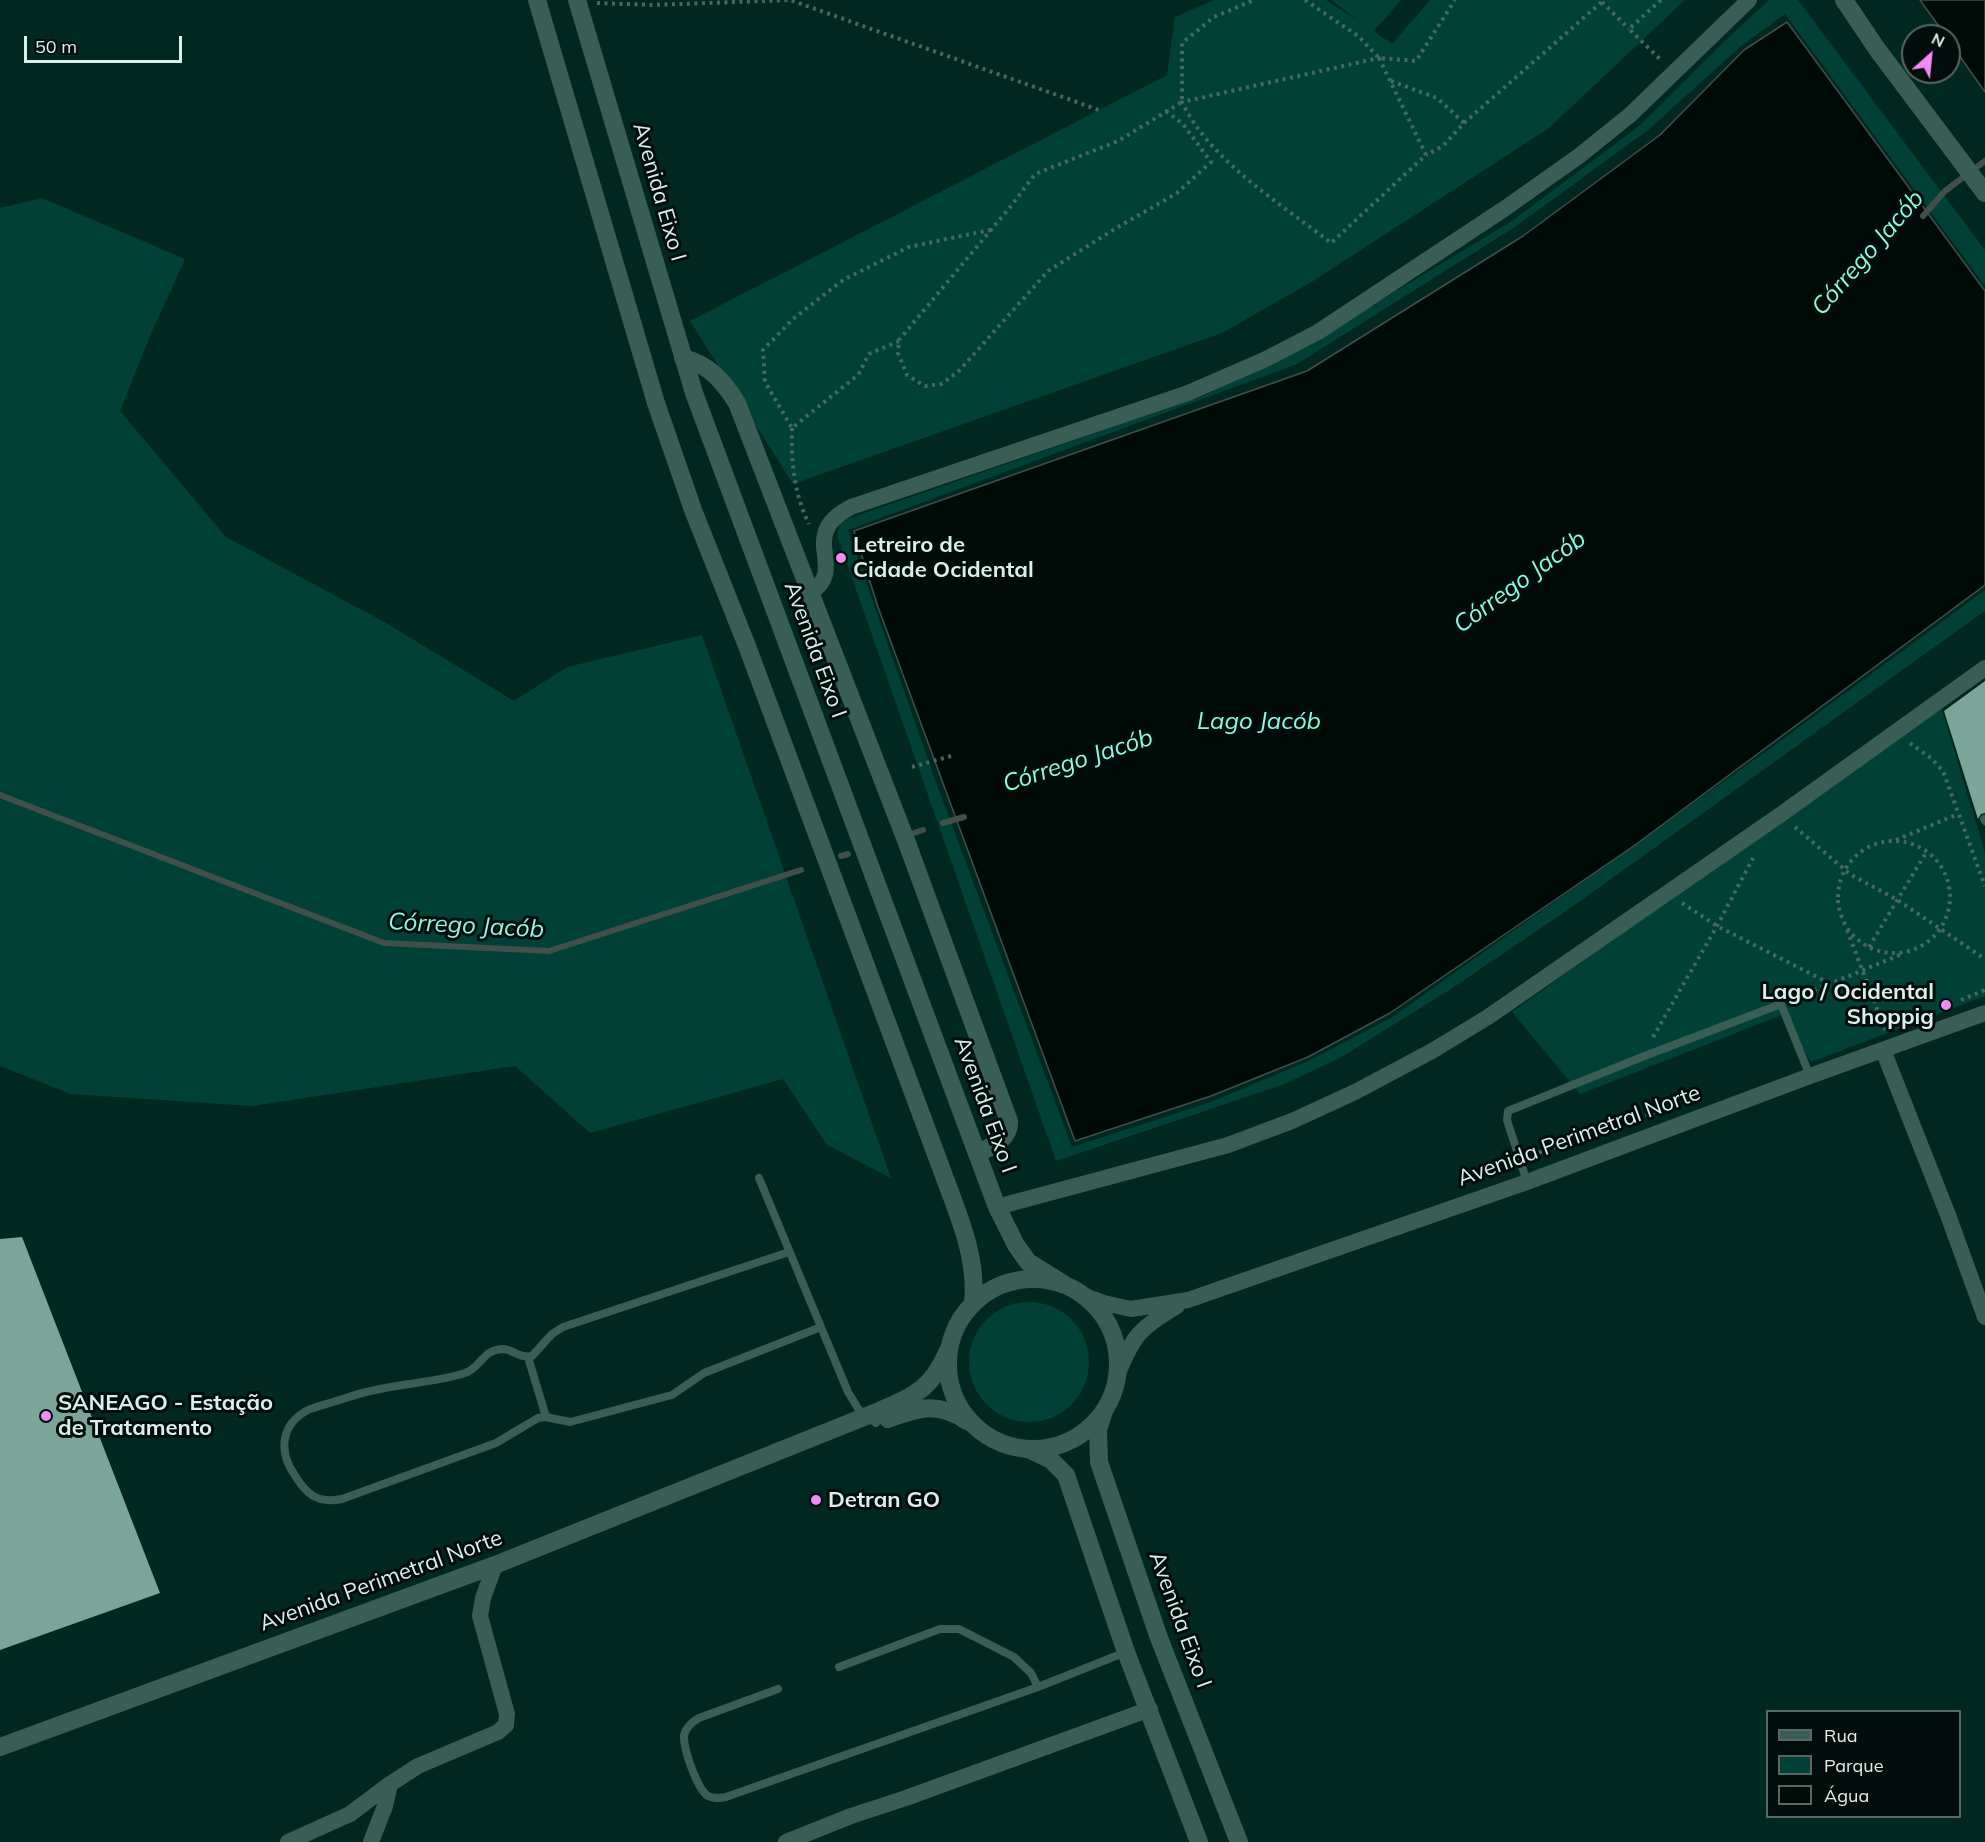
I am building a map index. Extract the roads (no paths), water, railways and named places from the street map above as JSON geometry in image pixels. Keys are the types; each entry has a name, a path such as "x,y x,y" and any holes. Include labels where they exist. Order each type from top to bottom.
{"main road":[{"path":"537,0 656,403 693,510 747,646 944,1176 969,1248 974,1276 973,1303"},
{"path":"1844,0 1877,49 1985,193"},
{"name":"Avenida Eixo I","path":"578,1 683,358 702,415 977,1154 997,1206 1016,1245 1028,1262 1065,1285"},
{"path":"683,358 695,361 716,374 737,403 906,843 1009,1121 1005,1137 977,1154"},
{"path":"1027,1449 1067,1442 1087,1430 1104,1410 1112,1393 1117,1376 1118,1345 1107,1319 1099,1308 1082,1295 1065,1285 1024,1278 989,1291 973,1303 957,1325 948,1351 952,1392 957,1404 975,1426 999,1442 1027,1449 1051,1460 1065,1476 1126,1652 1150,1709 1199,1842"},
{"name":"Avenida Perimetral Norte","path":"871,1419 920,1391 940,1369 948,1351"},
{"name":"Avenida Perimetral Norte","path":"0,1747 495,1565 774,1452 871,1419 924,1408 941,1409 957,1414 975,1426"},
{"name":"Avenida Eixo I","path":"1104,1410 1098,1430 1099,1462 1159,1638 1239,1842"}],"street":[{"path":"810,592 822,583 826,573 824,535 832,520 839,513 1188,393 1266,359 1317,332 1504,209 1579,156 1630,115 1749,0"},
{"path":"997,1206 1228,1144 1292,1121 1355,1092 1432,1051 1488,1017 1780,815 1985,668"},
{"name":"Avenida Perimetral Norte","path":"1082,1295 1131,1309 1188,1300 1527,1182 1985,1013"},
{"path":"1888,1049 1985,1317"},
{"name":"Avenida Perimetral Norte","path":"1117,1376 1137,1334 1149,1323 1188,1300"},
{"path":"288,1842 350,1814 390,1784 429,1761 498,1732 506,1725 507,1714 480,1616 483,1598 495,1565"},
{"path":"786,1842 850,1816 906,1798 1150,1709"},
{"path":"371,1842 385,1806 390,1784"}],"lane":[{"path":"1527,1182 1507,1120 1508,1112 1642,1057 1781,1004 1810,1076"},
{"path":"759,1178 848,1392 854,1403 871,1419"},
{"path":"789,1252 563,1327 552,1334 537,1352 528,1357 502,1349 488,1353 466,1372 428,1382 371,1391 311,1408 301,1414 290,1426 284,1449 285,1461 303,1489 314,1497 334,1500 496,1443 538,1418 570,1422 672,1395 704,1373 820,1327"},
{"path":"528,1357 546,1418"},
{"path":"839,1667 940,1629 953,1627 1014,1657 1031,1673 1038,1687"},
{"path":"778,1689 699,1718 686,1729 685,1745 697,1783 701,1791 708,1796 717,1799 726,1797 1038,1687 1126,1652"}],"water":[{"path":"1920,0 1985,0 1985,92 1961,58 1961,24 1937,24"},
{"name":"Lago Jacób","path":"1787,22 1985,291 1985,585 1635,845 1390,1013 1308,1057 1211,1096 1075,1141 878,607 854,531 1307,371 1523,236 1660,135 1744,50"}],"waterway":[{"name":"Córrego Jacób","path":"1923,216 1945,191 1985,161"},
{"name":"Córrego Jacób","path":"0,795 384,943 549,951 801,870"},
{"name":"Córrego Jacób","path":"943,823 964,817"},
{"path":"914,833 923,830"},
{"path":"841,856 848,854"}],"place":[{"name":"Letreiro de Cidade Ocidental","path":"841,558"},
{"name":"Lago / Ocidental Shoppig","path":"1946,1005"},
{"name":"SANEAGO - Estação de Tratamento","path":"46,1416"},
{"name":"Detran GO","path":"816,1500"}]}
